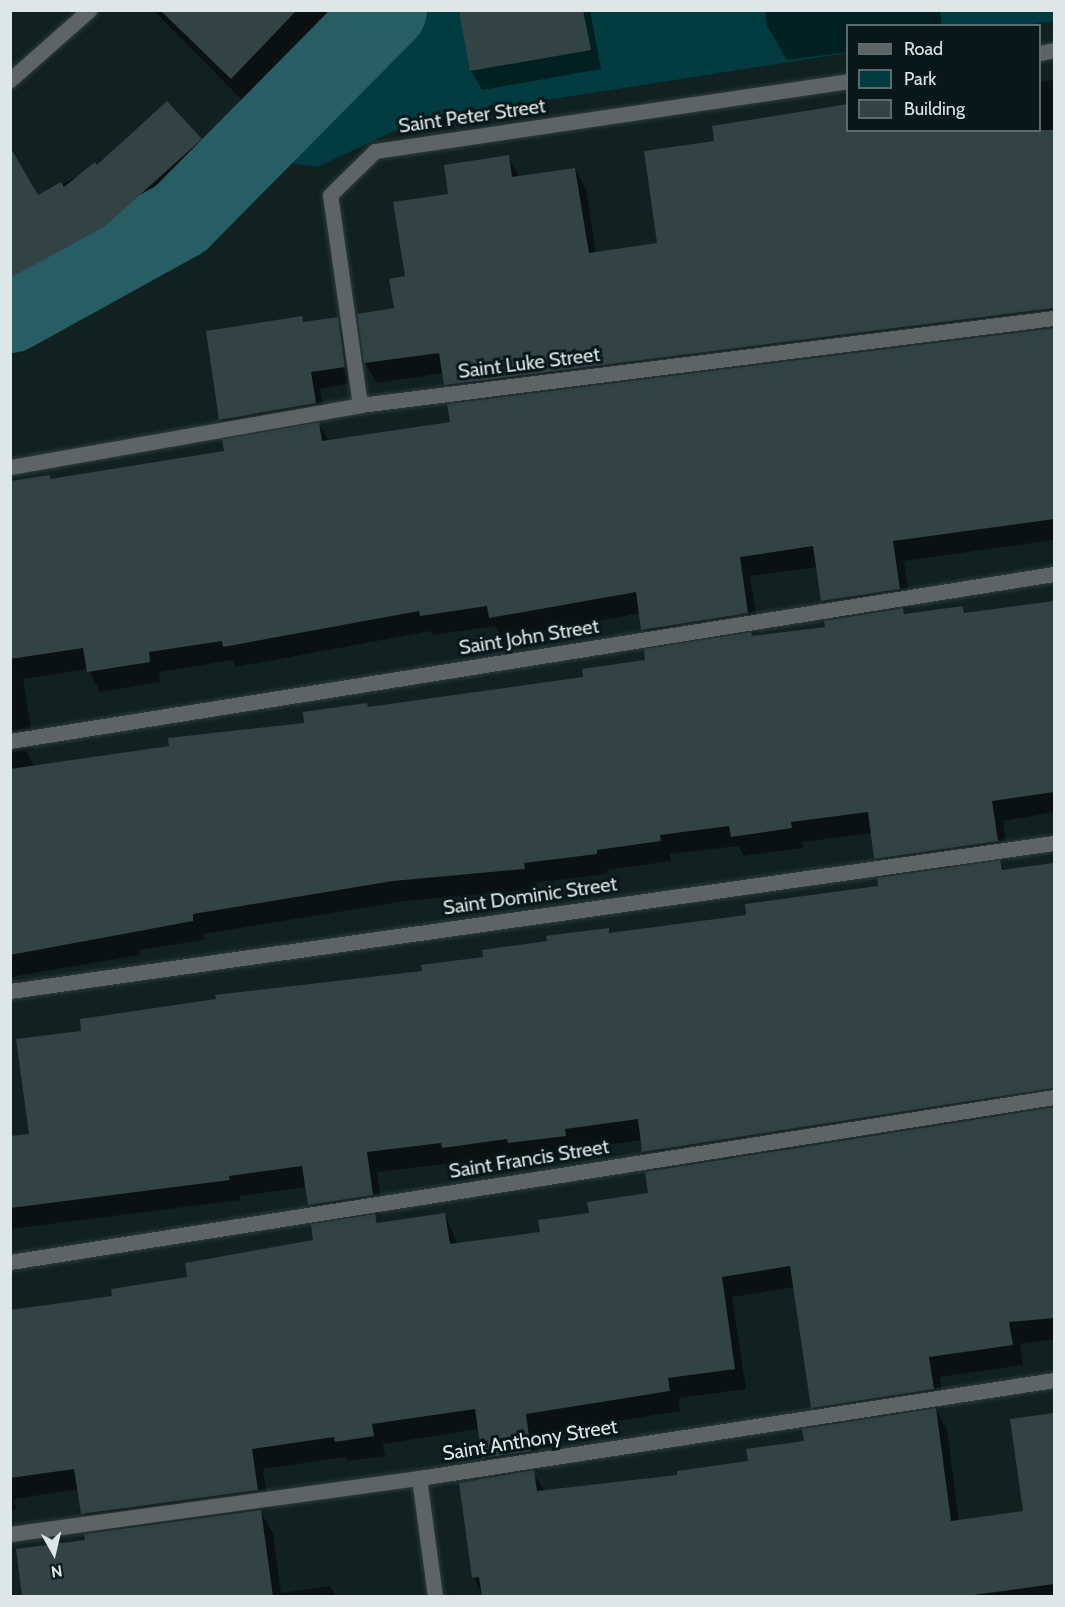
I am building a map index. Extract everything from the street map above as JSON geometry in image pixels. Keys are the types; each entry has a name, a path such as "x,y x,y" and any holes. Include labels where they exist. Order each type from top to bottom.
{"street":[{"path":"10,80 89,10"},
{"name":"Saint Peter Street","path":"360,405 330,195 375,151 846,81"},
{"name":"Saint Luke Street","path":"10,467 360,405 1054,318"},
{"name":"Saint John Street","path":"10,741 1054,574"},
{"name":"Saint Dominic Street","path":"10,991 1054,843"},
{"name":"Saint Francis Street","path":"10,1262 1054,1097"},
{"name":"Saint Anthony Street","path":"10,1534 419,1478 1054,1380"},
{"path":"419,1478 435,1596"}],"green space":[{"path":"414,11 1054,11 1054,21 1033,24 846,24 846,53 418,120 317,167 263,159"}],"building":[{"path":"160,10 297,10 231,79"},
{"path":"459,10 583,10 591,50 470,71"},
{"path":"167,101 202,139 104,227 10,278 10,147 38,195 61,182 64,187 95,162 97,165"},
{"path":"846,104 846,132 1041,132 1041,130 1054,130 1054,308 444,385 439,353 364,363 357,314 394,308 389,279 405,276 393,202 448,194 444,165 509,155 512,177 575,168 589,253 657,243 644,151 714,141 712,126"},
{"path":"302,316 303,322 338,317 345,367 311,372 316,403 219,420 206,331"},
{"path":"1054,328 1054,519 893,541 900,589 821,601 813,546 740,557 748,613 641,630 636,592 489,618 487,606 420,616 419,611 223,647 222,641 149,652 150,662 87,672 83,648 10,659 10,481 50,475 50,479 224,451 222,439 319,422 322,441 450,422 447,404"},
{"path":"1054,601 1054,792 992,801 998,841 874,859 868,812 791,822 792,828 731,837 729,826 660,835 661,841 597,850 597,854 524,863 525,869 393,881 193,914 193,921 10,955 10,769 169,746 168,738 304,723 303,712 367,703 368,707 583,677 582,669 645,660 644,649 751,632 752,636 825,627 824,621 903,608 904,614 963,606 964,613"},
{"path":"1000,860 1002,870 1054,863 1054,1088 642,1152 638,1119 565,1129 566,1136 508,1143 507,1139 442,1148 441,1143 367,1152 373,1195 308,1205 302,1166 229,1176 230,1180 10,1208 10,1136 29,1134 16,1039 81,1031 80,1019 216,999 215,995 422,971 421,965 483,957 482,950 547,941 546,936 609,928 609,933 746,915 745,904 878,886 877,878"},
{"path":"1054,1107 1054,1318 1009,1322 1013,1345 929,1357 934,1389 811,1408 790,1266 722,1277 735,1369 668,1378 670,1391 526,1414 531,1451 482,1458 475,1409 372,1424 374,1436 335,1442 334,1437 252,1449 258,1490 81,1514 74,1469 10,1478 10,1310 112,1296 111,1289 187,1277 185,1263 313,1240 311,1224 375,1214 377,1223 445,1213 450,1244 540,1232 538,1220 589,1213 587,1202 648,1193 645,1172"},
{"path":"936,1408 951,1521 1023,1511 1010,1419 1054,1413 1054,1584 966,1596 482,1596 479,1577 472,1578 459,1483 534,1470 537,1491 677,1475 677,1471 748,1461 746,1449 804,1441 802,1429"},
{"path":"261,1510 273,1596 22,1596 16,1549 85,1540 84,1534"}],"waterway":[{"path":"10,312 180,218 386,10"}]}
